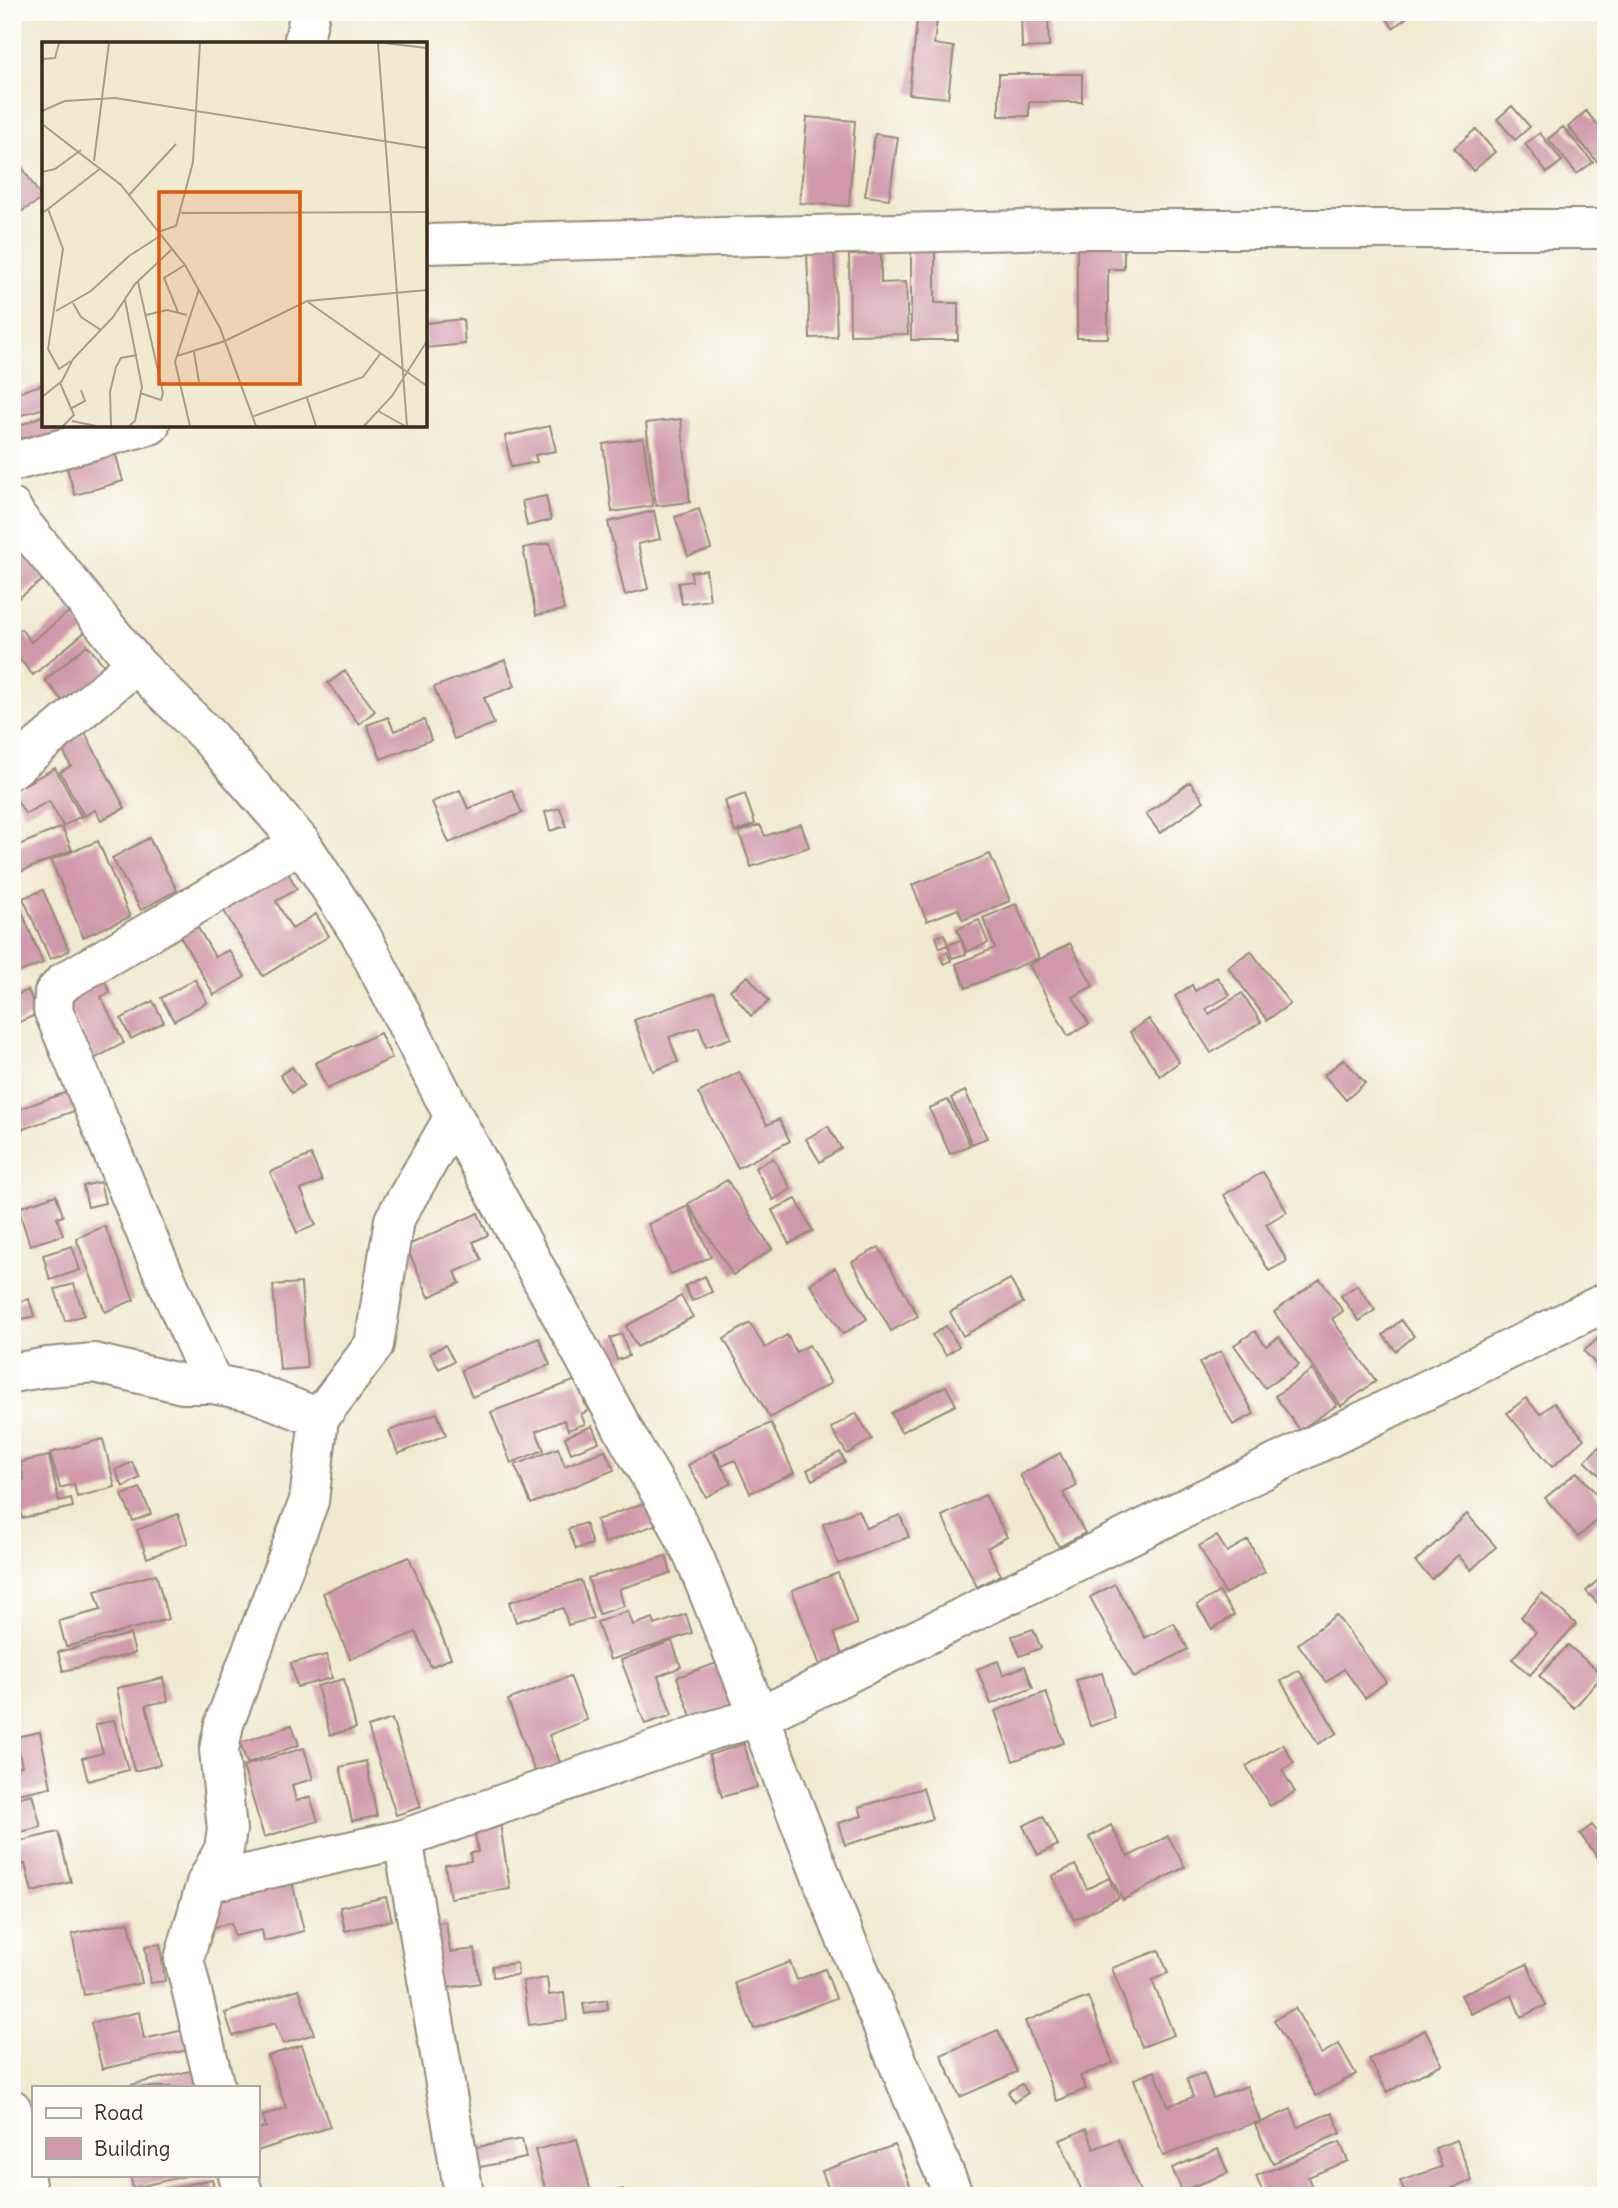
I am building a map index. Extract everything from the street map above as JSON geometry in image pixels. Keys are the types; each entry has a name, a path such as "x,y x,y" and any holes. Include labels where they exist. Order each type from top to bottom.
{"street":[{"path":"303,42 310,12"},
{"path":"427,244 1064,229 1606,229"},
{"path":"12,462 141,427"},
{"path":"14,514 136,664 209,737 301,843 362,937 454,1117 630,1442 673,1514 695,1559 843,1932 954,2196"},
{"path":"12,769 136,664"},
{"path":"213,1384 153,1250 53,1010 54,993 64,982 301,843"},
{"path":"215,2086 184,1959 206,1883 225,1849 227,1830 219,1750 223,1724 309,1501 319,1418 374,1345 394,1220 454,1117"},
{"path":"206,1883 403,1839 709,1731 759,1717 1606,1302"},
{"path":"12,1373 94,1363 183,1384 213,1384 250,1391 319,1418"},
{"path":"403,1839 463,2188"},
{"path":"12,2109 28,2196"},
{"path":"238,2176 244,2196"}],"building":[{"path":"918,12 938,12 934,44 954,47 948,98 909,94"},
{"path":"1021,12 1048,12 1049,47 1022,48"},
{"path":"1382,12 1414,12 1393,28"},
{"path":"999,74 1082,74 1082,102 1029,102 1029,116 999,116"},
{"path":"1512,106 1530,127 1515,140 1497,119"},
{"path":"1586,111 1606,135 1606,172 1568,127"},
{"path":"807,117 855,121 849,206 800,203"},
{"path":"1563,127 1593,162 1577,174 1548,139"},
{"path":"1476,129 1495,152 1473,171 1454,148"},
{"path":"1540,133 1562,161 1547,173 1525,144"},
{"path":"875,134 898,137 889,199 865,196"},
{"path":"12,151 42,199 12,217"},
{"path":"911,238 935,238 935,303 958,303 958,340 911,340"},
{"path":"1077,241 1124,241 1124,269 1108,269 1108,338 1077,338"},
{"path":"834,250 837,337 810,338 807,251"},
{"path":"881,254 881,283 906,282 908,334 850,335 849,255"},
{"path":"463,319 465,344 427,348 427,323"},
{"path":"42,385 42,409 12,418 12,394"},
{"path":"42,416 42,427 63,427 64,432 25,449 16,427"},
{"path":"681,419 690,502 656,506 646,423"},
{"path":"550,426 556,451 535,455 537,462 511,467 505,436"},
{"path":"643,438 653,506 612,512 603,444"},
{"path":"112,441 123,481 75,495 63,455"},
{"path":"546,496 551,520 527,526 522,501"},
{"path":"699,509 711,549 688,556 675,517"},
{"path":"654,511 660,539 638,544 648,589 625,595 608,522"},
{"path":"550,543 564,610 536,615 523,548"},
{"path":"22,550 44,579 12,603 12,557"},
{"path":"706,570 710,600 682,604 678,583 692,581 691,572"},
{"path":"70,611 86,631 33,675 16,655 19,652 12,645 12,636 21,629 31,642"},
{"path":"87,645 108,670 66,705 45,680"},
{"path":"505,660 515,686 484,698 494,724 454,739 434,687"},
{"path":"345,671 375,711 359,724 328,683"},
{"path":"388,717 394,731 424,720 431,740 381,759 367,725"},
{"path":"85,733 125,808 101,820 95,810 84,816 60,772 71,766 61,747"},
{"path":"55,768 81,816 63,826 49,801 25,814 12,791"},
{"path":"1190,782 1204,801 1160,833 1146,814"},
{"path":"460,790 468,809 512,790 522,813 449,843 432,802"},
{"path":"745,794 755,824 735,832 725,801"},
{"path":"560,808 566,826 550,831 545,812"},
{"path":"801,824 809,847 751,867 739,832 760,825 765,836"},
{"path":"62,827 72,850 18,873 12,860 12,848"},
{"path":"149,838 177,890 141,910 112,858"},
{"path":"98,841 130,917 83,937 51,860"},
{"path":"990,854 1010,901 963,920 958,909 927,921 912,885"},
{"path":"280,858 297,889 276,901 292,929 316,914 329,936 263,976 215,896"},
{"path":"12,888 43,963 12,975"},
{"path":"43,890 69,951 50,959 23,898"},
{"path":"1016,904 1039,958 966,988 956,964 995,948 983,918"},
{"path":"193,919 215,957 229,950 245,977 214,995 176,929"},
{"path":"979,920 988,943 967,952 957,929"},
{"path":"944,934 948,945 940,948 936,937"},
{"path":"961,940 966,954 952,958 948,945"},
{"path":"1070,943 1093,986 1073,997 1089,1024 1068,1036 1029,965"},
{"path":"1251,951 1290,1004 1267,1020 1228,967"},
{"path":"947,952 951,961 944,964 940,956"},
{"path":"100,972 110,992 101,997 124,1043 94,1059 61,992"},
{"path":"748,976 769,1001 751,1016 730,990"},
{"path":"1217,977 1230,995 1206,1009 1209,1014 1242,993 1261,1022 1211,1053 1175,996 1192,985 1195,991"},
{"path":"195,979 207,1002 174,1021 161,998"},
{"path":"28,990 38,1014 12,1025 12,997"},
{"path":"714,992 731,1038 706,1047 699,1027 669,1037 678,1062 653,1071 634,1020"},
{"path":"153,1001 164,1022 131,1039 121,1019"},
{"path":"1149,1019 1179,1062 1160,1076 1130,1032"},
{"path":"380,1033 392,1058 327,1089 315,1063"},
{"path":"1344,1059 1365,1083 1346,1100 1324,1075"},
{"path":"292,1067 304,1085 292,1093 280,1075"},
{"path":"739,1072 767,1125 779,1119 790,1141 738,1168 698,1093"},
{"path":"73,1090 80,1109 23,1129 16,1110"},
{"path":"965,1091 987,1138 972,1144 951,1098"},
{"path":"948,1100 970,1145 950,1154 929,1108"},
{"path":"828,1126 841,1148 820,1162 806,1139"},
{"path":"311,1155 322,1181 301,1190 316,1225 297,1233 270,1172"},
{"path":"773,1158 791,1189 773,1200 755,1168"},
{"path":"1263,1172 1287,1212 1266,1224 1287,1261 1269,1271 1224,1195"},
{"path":"727,1180 772,1249 733,1275 688,1204"},
{"path":"100,1182 105,1203 88,1207 83,1186"},
{"path":"56,1195 63,1216 57,1218 63,1235 30,1245 18,1208"},
{"path":"796,1199 813,1231 789,1244 772,1210"},
{"path":"688,1206 711,1257 671,1274 648,1224"},
{"path":"478,1213 488,1235 473,1242 482,1260 455,1272 460,1283 429,1297 406,1246"},
{"path":"105,1226 134,1300 105,1312 76,1238"},
{"path":"72,1246 80,1270 50,1280 43,1255"},
{"path":"879,1247 918,1316 891,1331 852,1262"},
{"path":"835,1268 867,1319 843,1334 810,1284"},
{"path":"705,1276 712,1292 692,1301 685,1286"},
{"path":"1010,1279 1023,1303 963,1336 950,1312"},
{"path":"1320,1279 1343,1311 1332,1319 1376,1381 1341,1406 1274,1312"},
{"path":"301,1283 307,1368 280,1370 273,1285"},
{"path":"74,1284 84,1315 65,1321 55,1289"},
{"path":"1357,1285 1375,1310 1359,1321 1341,1296"},
{"path":"681,1296 693,1317 637,1347 626,1326"},
{"path":"29,1299 34,1316 19,1320 14,1303"},
{"path":"1401,1320 1414,1336 1396,1351 1383,1335"},
{"path":"750,1323 765,1348 787,1335 796,1352 809,1345 831,1383 770,1418 724,1339"},
{"path":"946,1326 959,1346 946,1355 932,1335"},
{"path":"1255,1331 1266,1346 1279,1337 1299,1365 1265,1388 1234,1345"},
{"path":"1604,1333 1606,1335 1606,1376 1584,1351"},
{"path":"622,1334 629,1356 617,1360 610,1338"},
{"path":"539,1338 550,1365 472,1397 461,1370"},
{"path":"445,1345 454,1361 439,1369 430,1353"},
{"path":"1221,1351 1254,1414 1233,1425 1199,1363"},
{"path":"1312,1370 1337,1405 1300,1430 1275,1396"},
{"path":"576,1380 588,1411 581,1414 585,1424 568,1430 564,1420 536,1431 544,1450 511,1463 491,1412"},
{"path":"946,1386 956,1405 901,1432 891,1413"},
{"path":"1526,1398 1540,1414 1554,1403 1584,1439 1552,1467 1507,1413"},
{"path":"437,1413 446,1435 398,1454 389,1431"},
{"path":"856,1413 872,1439 847,1454 831,1428"},
{"path":"771,1423 794,1473 750,1493 735,1460 722,1466 714,1449"},
{"path":"592,1426 599,1442 571,1453 565,1437"},
{"path":"103,1439 115,1487 77,1497 74,1484 60,1488 50,1453"},
{"path":"1599,1447 1606,1454 1606,1482 1585,1461"},
{"path":"558,1448 565,1466 605,1450 614,1470 531,1504 515,1465"},
{"path":"712,1451 731,1483 706,1497 688,1465"},
{"path":"840,1452 845,1462 812,1480 807,1470"},
{"path":"1060,1453 1077,1486 1063,1493 1085,1533 1059,1547 1020,1475"},
{"path":"49,1456 59,1501 71,1498 73,1507 22,1518 14,1482 24,1479 21,1462"},
{"path":"132,1462 140,1478 123,1487 115,1470"},
{"path":"1577,1472 1606,1505 1606,1513 1578,1537 1545,1498"},
{"path":"140,1488 151,1514 133,1521 122,1495"},
{"path":"985,1495 1007,1537 987,1548 1001,1575 977,1587 942,1516"},
{"path":"647,1502 655,1525 605,1543 596,1520"},
{"path":"858,1510 866,1528 900,1515 909,1537 838,1564 823,1524"},
{"path":"178,1514 188,1543 147,1558 137,1530"},
{"path":"1467,1514 1496,1547 1471,1570 1458,1555 1432,1579 1415,1562"},
{"path":"585,1523 592,1544 576,1549 568,1529"},
{"path":"1217,1536 1227,1552 1248,1540 1265,1572 1225,1594 1199,1546"},
{"path":"666,1556 671,1573 619,1589 624,1606 599,1614 588,1578"},
{"path":"409,1557 451,1658 431,1667 416,1632 350,1659 323,1593"},
{"path":"838,1573 857,1624 834,1633 845,1662 822,1671 792,1590"},
{"path":"1606,1573 1606,1612 1586,1591"},
{"path":"156,1574 168,1619 66,1647 59,1621 101,1610 95,1591"},
{"path":"581,1580 593,1618 568,1625 563,1608 516,1622 509,1602"},
{"path":"1115,1584 1145,1638 1174,1623 1188,1649 1134,1678 1090,1597"},
{"path":"1219,1592 1234,1615 1212,1629 1197,1605"},
{"path":"1542,1593 1576,1624 1530,1675 1512,1659 1536,1632 1521,1617"},
{"path":"628,1611 633,1625 653,1618 655,1625 686,1614 692,1633 610,1660 597,1622"},
{"path":"1336,1615 1386,1682 1365,1698 1344,1669 1326,1682 1298,1644"},
{"path":"1033,1629 1041,1648 1020,1656 1012,1636"},
{"path":"130,1634 135,1653 63,1671 58,1652"},
{"path":"672,1641 681,1667 658,1676 672,1715 645,1724 621,1660"},
{"path":"1568,1645 1603,1675 1574,1708 1539,1676"},
{"path":"327,1655 332,1678 297,1687 291,1663"},
{"path":"998,1661 1003,1675 1025,1666 1033,1688 991,1704 977,1669"},
{"path":"717,1663 732,1704 692,1719 677,1677"},
{"path":"1299,1670 1337,1733 1318,1744 1281,1681"},
{"path":"1102,1673 1115,1718 1090,1726 1076,1680"},
{"path":"570,1676 587,1720 549,1735 560,1762 535,1772 508,1700"},
{"path":"163,1678 168,1701 146,1705 160,1765 134,1771 117,1688"},
{"path":"344,1679 356,1728 330,1735 317,1686"},
{"path":"1046,1692 1064,1743 1013,1761 995,1711"},
{"path":"392,1719 421,1807 396,1815 368,1727"},
{"path":"114,1720 128,1770 88,1781 82,1758 103,1753 95,1725"},
{"path":"292,1725 299,1745 247,1763 240,1743"},
{"path":"40,1732 51,1787 12,1795 12,1768 22,1766 16,1737"},
{"path":"744,1744 757,1787 722,1797 709,1755"},
{"path":"1283,1744 1294,1763 1282,1770 1295,1792 1270,1806 1246,1766"},
{"path":"304,1748 313,1779 292,1785 296,1801 310,1797 318,1821 264,1837 243,1766"},
{"path":"366,1761 377,1816 352,1821 340,1767"},
{"path":"923,1788 932,1819 845,1845 838,1823 862,1816 859,1807"},
{"path":"32,1794 41,1827 12,1834 12,1799"},
{"path":"1043,1816 1058,1845 1038,1855 1023,1826"},
{"path":"500,1823 510,1889 450,1898 445,1865 471,1861 470,1853 478,1852 474,1827"},
{"path":"1111,1825 1128,1857 1168,1836 1185,1867 1123,1900 1089,1837"},
{"path":"1592,1825 1606,1843 1606,1868 1580,1834"},
{"path":"58,1832 71,1882 32,1892 25,1864 12,1868 12,1843"},
{"path":"1075,1865 1087,1889 1109,1878 1119,1898 1074,1920 1052,1876"},
{"path":"292,1882 304,1931 264,1941 262,1930 234,1936 231,1923 207,1929 201,1903"},
{"path":"386,1897 392,1920 345,1931 340,1907"},
{"path":"129,1922 142,1983 84,1995 72,1934"},
{"path":"446,1922 450,1952 475,1949 480,1983 433,1990 423,1925"},
{"path":"160,1944 165,1981 150,1983 145,1946"},
{"path":"1159,1950 1168,1973 1152,1980 1174,2035 1142,2047 1112,1968"},
{"path":"790,1962 797,1980 825,1969 836,1998 754,2029 735,1983"},
{"path":"517,1963 518,1975 493,1977 492,1966"},
{"path":"1527,1964 1546,2005 1521,2017 1512,1995 1471,2014 1461,1995"},
{"path":"547,1978 549,1995 564,1993 567,2020 529,2025 523,1981"},
{"path":"299,1989 314,2034 283,2044 275,2023 233,2036 225,2013"},
{"path":"1088,1997 1113,2063 1080,2076 1086,2089 1057,2101 1025,2021"},
{"path":"607,2000 608,2010 585,2014 583,2004"},
{"path":"1295,2008 1321,2054 1339,2044 1356,2074 1316,2096 1274,2020"},
{"path":"139,2012 144,2039 188,2029 192,2049 102,2069 91,2023"},
{"path":"998,2030 1017,2072 960,2097 941,2055"},
{"path":"1425,2030 1442,2064 1387,2092 1369,2059"},
{"path":"302,2045 330,2127 259,2150 259,2129 266,2127 263,2116 286,2108 268,2056"},
{"path":"199,2069 203,2086 126,2086"},
{"path":"1155,2071 1168,2106 1193,2097 1187,2079 1204,2073 1213,2098 1247,2086 1260,2121 1163,2156 1134,2079"},
{"path":"1022,2084 1028,2093 1014,2102 1008,2092"},
{"path":"1291,2109 1298,2127 1332,2112 1341,2133 1273,2163 1255,2125"},
{"path":"1086,2129 1094,2149 1118,2139 1142,2196 1084,2196 1060,2140"},
{"path":"522,2139 526,2158 470,2169 466,2149"},
{"path":"577,2139 592,2196 547,2196 535,2150"},
{"path":"1457,2140 1472,2181 1430,2196 1406,2196 1400,2181 1442,2167 1435,2148"},
{"path":"1340,2142 1348,2161 1308,2177 1314,2193 1307,2196 1264,2196 1256,2176"},
{"path":"895,2145 914,2196 831,2196 822,2171"},
{"path":"1218,2149 1228,2173 1182,2191 1172,2168"},
{"path":"130,2176 186,2176 133,2188"},
{"path":"212,2179 216,2196 145,2196 145,2195"},
{"path":"623,2189 625,2196 600,2195"}]}
